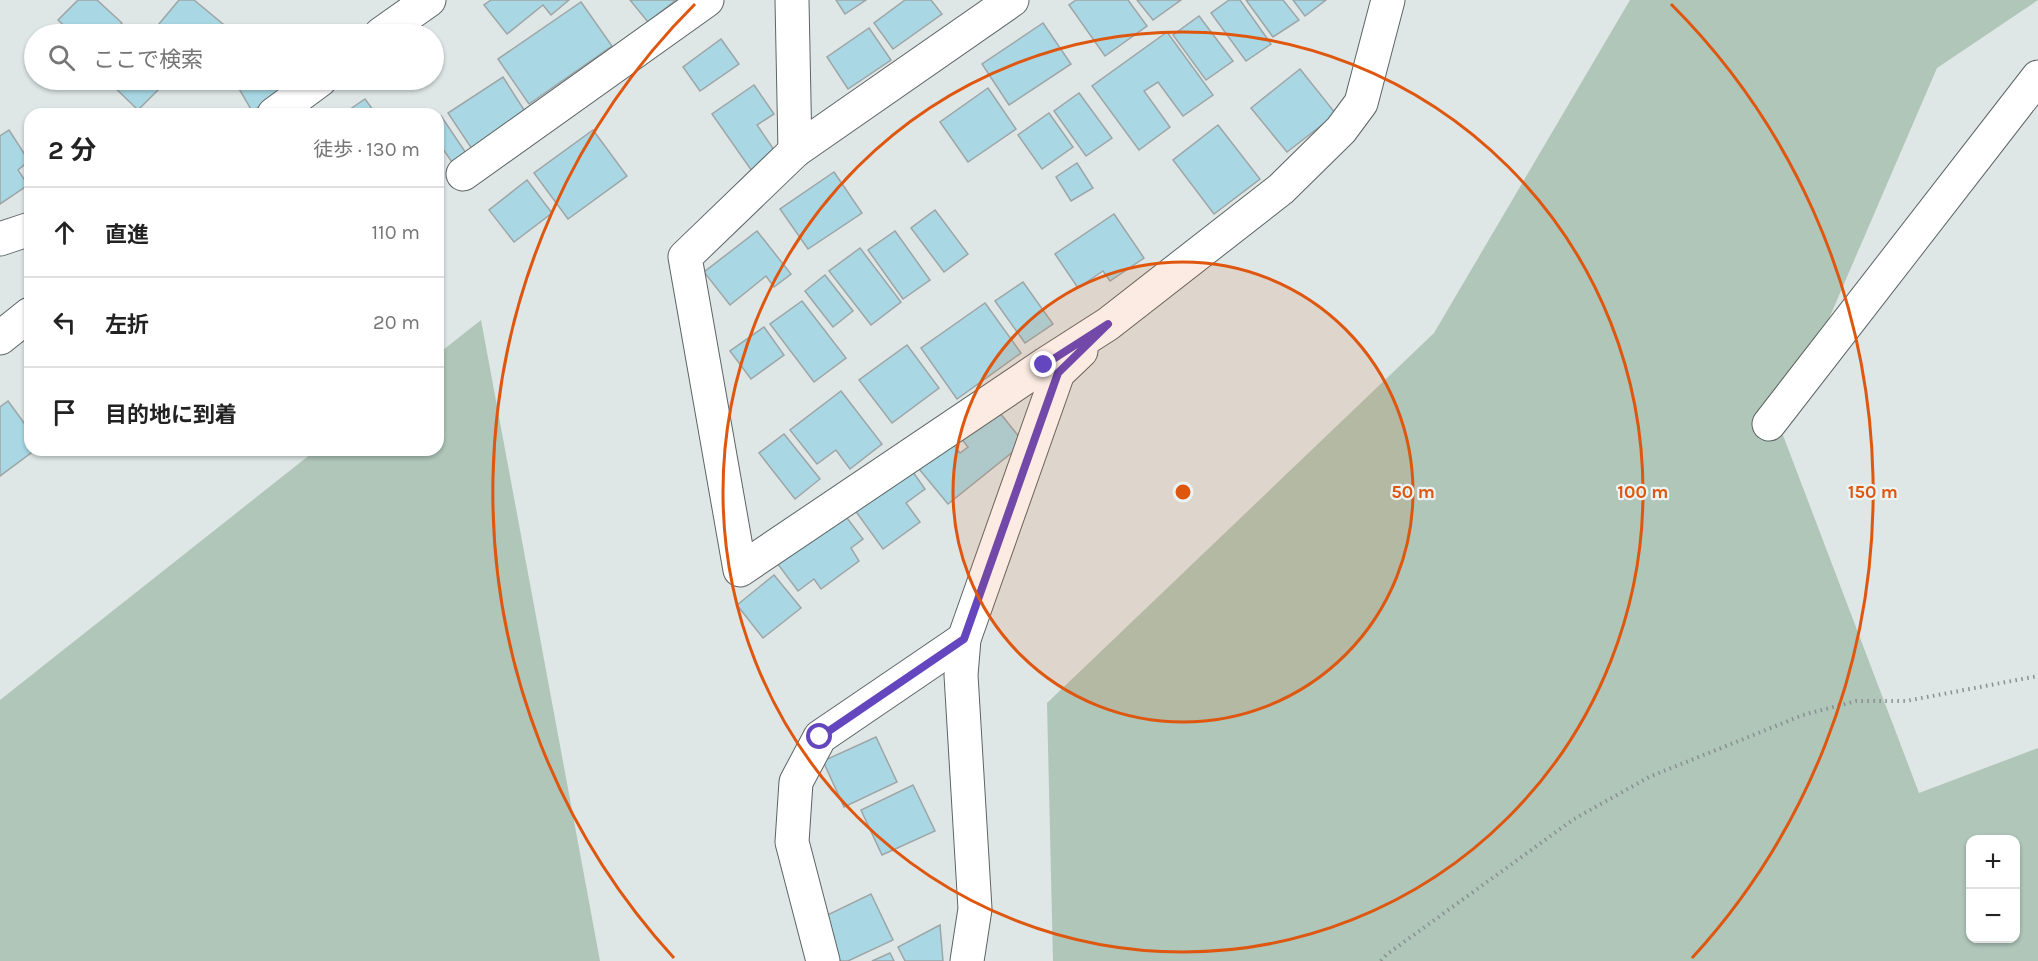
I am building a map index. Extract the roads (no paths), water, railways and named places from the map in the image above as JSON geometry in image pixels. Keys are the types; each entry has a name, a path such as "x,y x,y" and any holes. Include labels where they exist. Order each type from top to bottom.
{"street":[{"path":"395,24 429,0"},
{"path":"464,174 707,0"},
{"path":"792,0 795,151"},
{"path":"1012,0 795,151 685,257 740,570 1108,324 1281,189 1341,130 1361,103 1388,0"},
{"path":"1769,424 2038,77"},
{"path":"282,108 306,90"},
{"path":"0,239 24,231"},
{"path":"0,338 24,319"},
{"path":"967,961 975,909 961,675 964,639 1058,373 1108,324"},
{"path":"823,961 792,842 796,782 820,737 964,639"}]}
